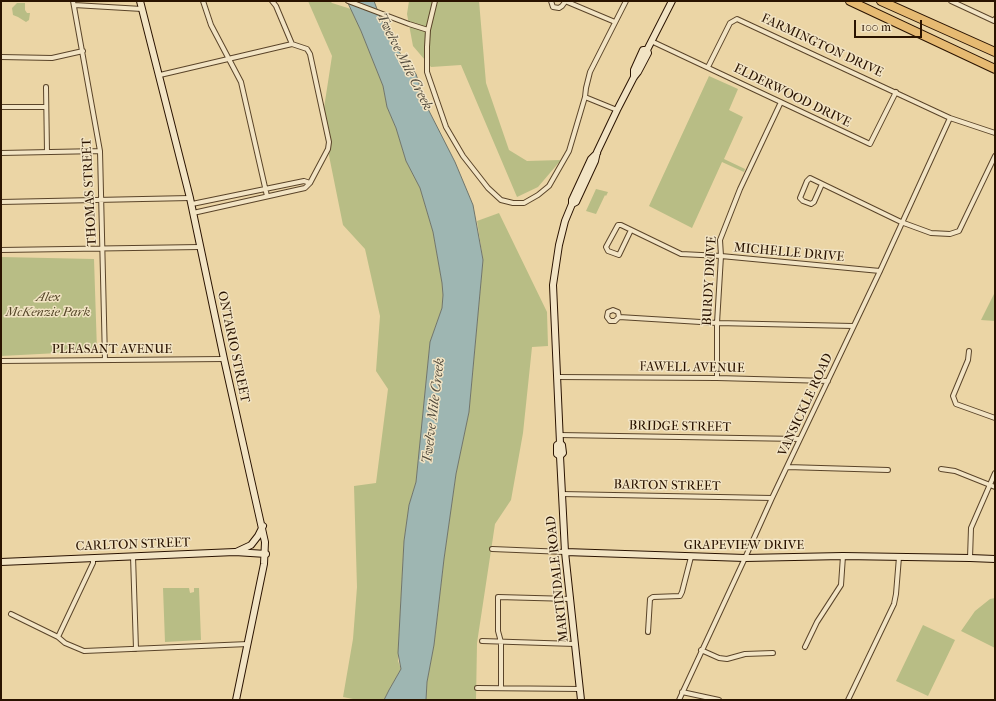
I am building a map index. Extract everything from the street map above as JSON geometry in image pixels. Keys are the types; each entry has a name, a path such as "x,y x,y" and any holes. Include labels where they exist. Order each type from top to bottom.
{"highway":[{"path":"850,1 995,69"},
{"path":"881,1 995,52"}],"main road":[{"name":"ONTARIO STREET","path":"140,1 191,201 224,359 263,526 266,546 266,554 249,644 236,700"},
{"name":"MARTINDALE ROAD","path":"581,700 565,552 561,494 560,456 563,453 559,435 553,285 555,268 565,221 572,204 576,202 617,110 648,53 647,50 672,1"},
{"path":"235,552 251,545 263,526"},
{"name":"CARLTON STREET","path":"1,562 235,552 266,554"},
{"name":"GRAPEVIEW DRIVE","path":"565,552 746,558 843,556 995,559"}],"street":[{"path":"203,1 211,25 230,58 241,82 267,196"},
{"path":"272,1 276,6 292,44"},
{"path":"348,1 383,15 428,30"},
{"path":"435,1 428,30 427,72 446,127 462,156 488,188 501,200 513,204 524,203 538,195 548,186 569,151 585,97 590,72 626,1"},
{"path":"551,1 554,7 559,8 565,2 615,22"},
{"path":"951,1 994,21 995,19"},
{"path":"74,3 142,9"},
{"name":"THOMAS STREET","path":"74,3 100,151 105,360"},
{"name":"FARMINGTON DRIVE","path":"708,67 730,23 738,19 950,118 995,133"},
{"name":"ELDERWOOD DRIVE","path":"652,41 870,144 896,92"},
{"path":"160,75 292,44 307,49 310,54 329,142 328,149 310,183 305,188 193,213"},
{"path":"1,57 52,58 83,51"},
{"path":"46,87 47,152"},
{"path":"585,97 617,110"},
{"name":"BURDY DRIVE","path":"717,378 717,323 721,256 720,240 781,102"},
{"path":"1,107 46,107"},
{"name":"VANSICKLE ROAD","path":"679,700 950,118"},
{"path":"1,153 100,151"},
{"path":"822,184 814,202 811,204 800,198 807,181 810,178 901,222 931,233 950,234 959,231 995,156"},
{"path":"1,202 101,200 191,201 266,189 304,181 310,183"},
{"name":"MICHELLE DRIVE","path":"631,230 619,255 608,251 606,247 618,225 621,225 681,254 721,256 880,271"},
{"path":"1,250 200,247"},
{"path":"619,317 717,323 853,326"},
{"path":"969,351 968,360 953,396 956,404 995,418"},
{"name":"PLEASANT AVENUE","path":"1,361 224,359"},
{"name":"FAWELL AVENUE","path":"557,377 717,378 828,381"},
{"name":"BRIDGE STREET","path":"559,435 800,440"},
{"path":"787,467 888,470"},
{"path":"941,469 955,471 995,487"},
{"path":"970,558 971,528 995,473"},
{"name":"BARTON STREET","path":"561,494 772,498"},
{"name":"GRAPEVIEW DRIVE","path":"492,549 565,552"},
{"path":"133,556 136,649"},
{"path":"805,647 817,622 841,585 843,556"},
{"path":"648,632 650,599 653,597 680,596 691,557"},
{"path":"848,700 894,604 899,557"},
{"path":"58,637 93,563 93,558"},
{"path":"501,688 501,642 498,631 498,597 570,600"},
{"path":"11,614 58,637 65,643 84,650 249,644"},
{"path":"482,641 575,644"},
{"path":"701,650 719,658 726,659 745,654 773,653"},
{"path":"477,688 580,689"},
{"path":"682,692 719,700"}],"green space":[{"path":"308,1 330,1 351,9 383,86 387,107 396,128 406,161 420,188 433,232 442,283 442,308 430,342 416,482 409,505 404,541 398,653 398,661 401,669 384,700 358,700 343,697 353,639 357,587 354,486 376,483 388,389 376,371 380,316 365,249 343,225 322,121 332,56"},
{"path":"409,1 479,1 486,83 509,150 527,161 561,160 538,187 517,197 461,65 431,67 413,46 407,14"},
{"path":"17,3 25,3 25,10 27,13 30,13 29,20 26,22 13,15 12,8"},
{"path":"709,76 738,89 729,110 743,117 724,159 745,169 744,172 722,162 692,228 649,206"},
{"path":"596,189 608,192 596,214 586,211"},
{"path":"499,213 547,312 548,346 532,347 523,433 511,500 495,524 477,643 476,700 426,700 427,682 434,645 456,474 469,412 483,260 477,221"},
{"name":"Alex McKenzie Park","path":"1,257 94,259 97,351 1,356"},
{"path":"995,292 995,321 981,320"},
{"path":"163,588 189,588 190,593 194,592 194,588 199,588 201,640 165,642"},
{"path":"995,598 995,648 961,631 975,611 990,599"},
{"path":"923,625 955,640 928,696 896,681"}],"water":[{"name":"Twelve Mile Creek","path":"347,1 374,1 380,17 393,41 416,74 425,103 455,162 473,205 483,260 469,412 456,474 434,645 427,682 426,700 384,700 401,669 398,653 404,541 409,505 416,482 430,342 442,308 442,283 433,232 420,188 406,161 396,128 387,107 383,86"}]}
